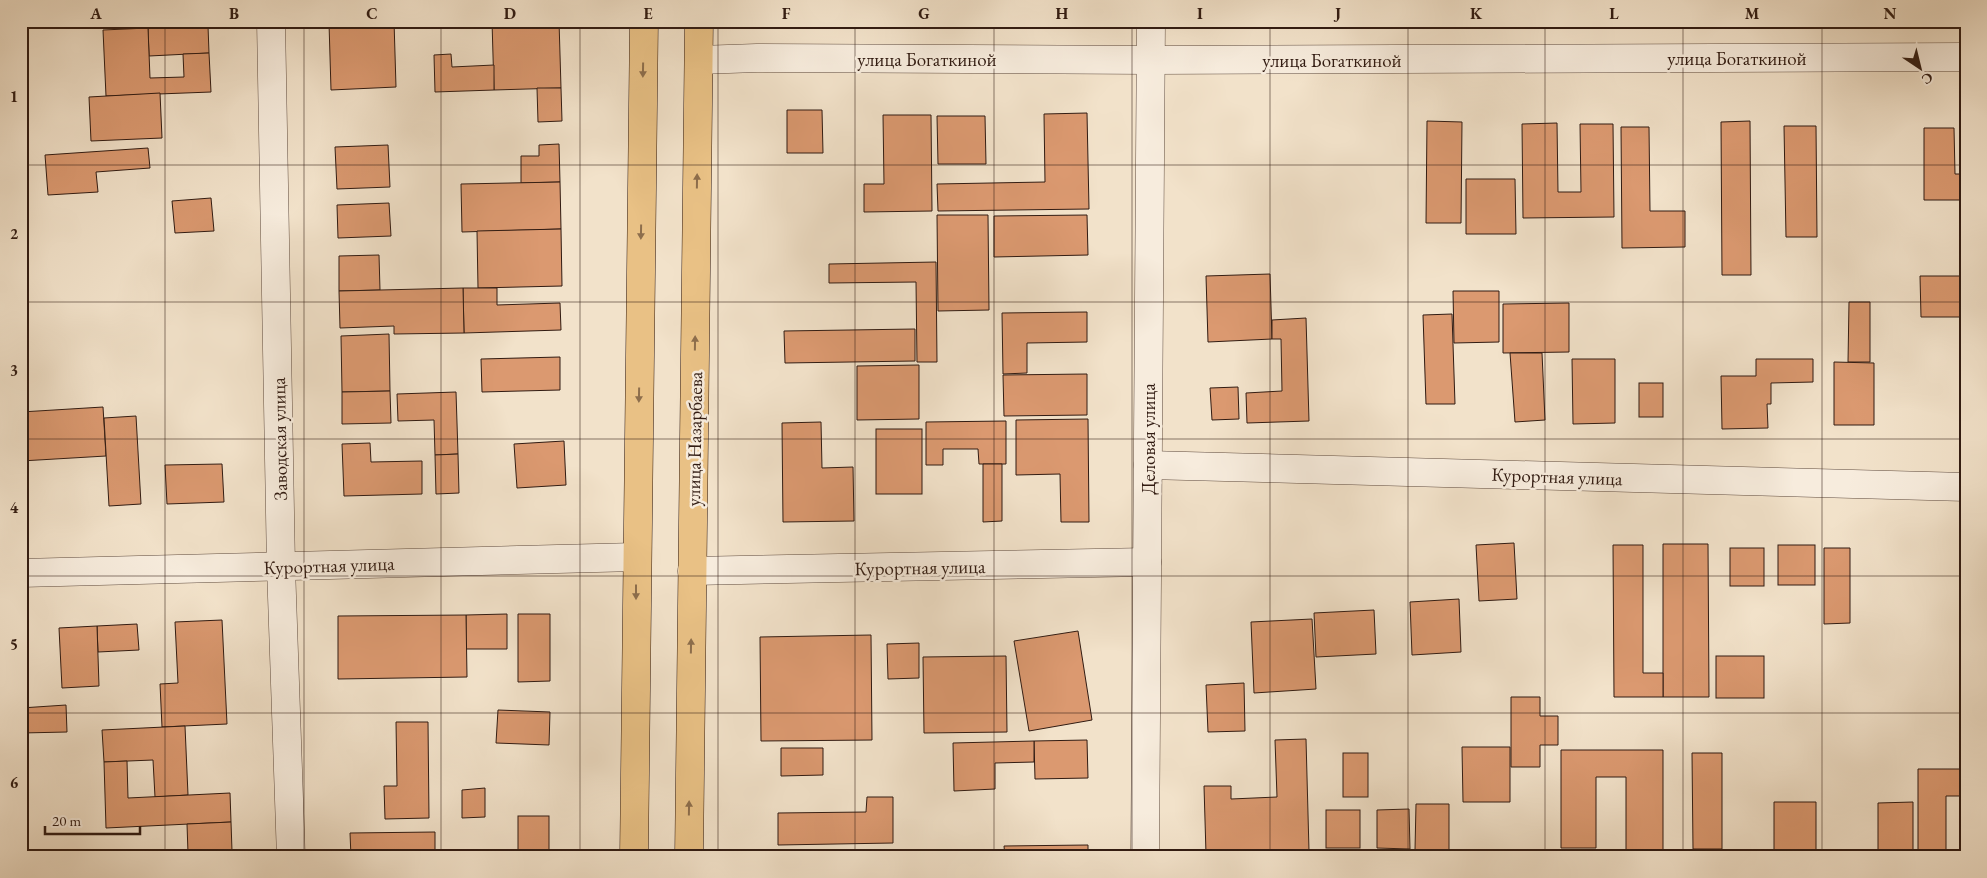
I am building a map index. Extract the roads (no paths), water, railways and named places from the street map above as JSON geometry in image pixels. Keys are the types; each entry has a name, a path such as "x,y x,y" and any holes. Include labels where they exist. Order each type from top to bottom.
{"main road":[{"path":"634,857 636,557 644,21"},
{"name":"улица Назарбаева","path":"689,857 699,21"}],"street":[{"name":"Заводская улица","path":"271,21 281,567 291,857"},
{"name":"Деловая улица","path":"1145,857 1151,21"},
{"name":"улица Богаткиной","path":"699,60 767,58 1151,60 1966,57"},
{"name":"Курортная улица","path":"1148,465 1966,487"},
{"name":"Курортная улица","path":"21,573 636,557"},
{"name":"Курортная улица","path":"692,571 1148,562"}]}
